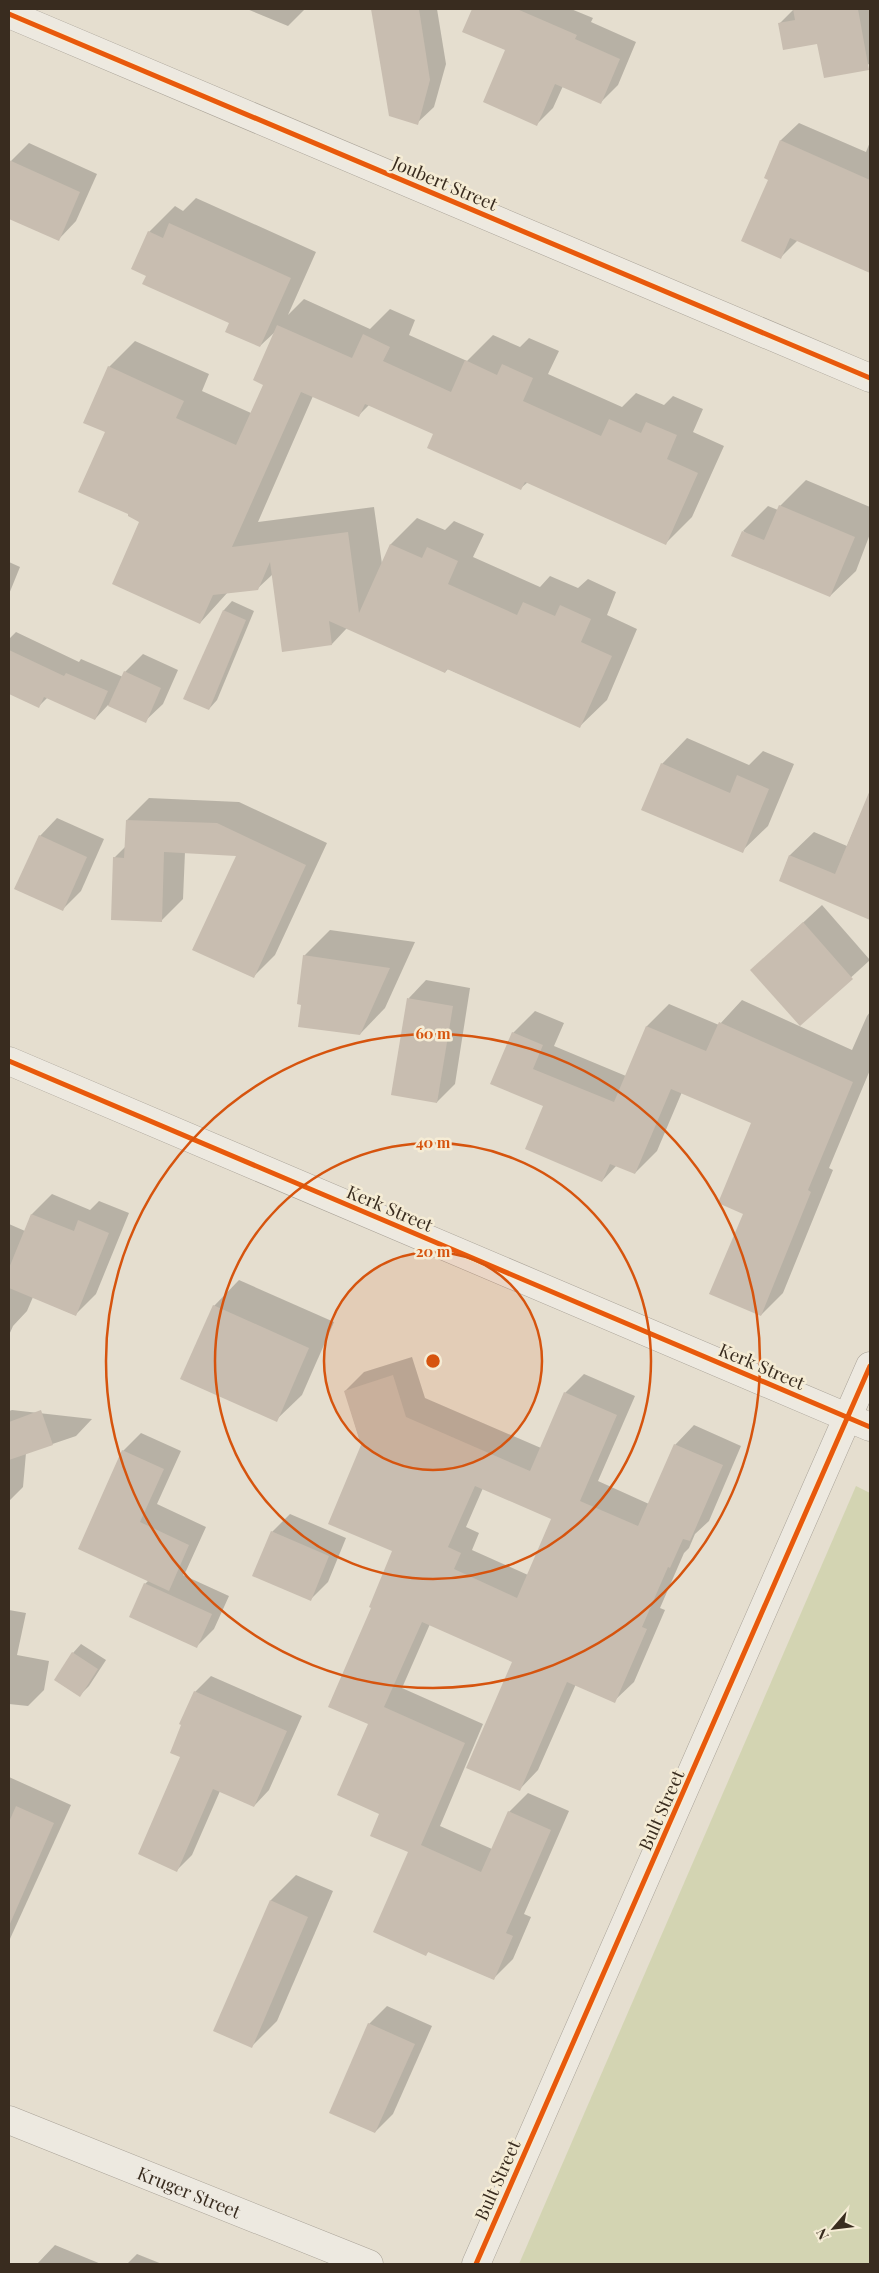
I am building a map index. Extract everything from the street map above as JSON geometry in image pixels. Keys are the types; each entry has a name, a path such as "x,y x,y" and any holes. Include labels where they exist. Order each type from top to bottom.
{"street":[{"name":"Joubert Street","path":"9,14 870,378"},
{"name":"Kerk Street","path":"9,1061 859,1422"},
{"name":"Bult Street","path":"476,2264 859,1422 870,1366"},
{"name":"Kruger Street","path":"9,2120 369,2264"}],"green space":[{"path":"856,1486 870,1493 870,2264 519,2264"}],"building":[{"path":"371,9 419,9 430,80 418,125 389,116"},
{"path":"472,9 517,9 577,35 575,39 620,59 601,104 555,84 537,126 483,102 505,50 462,32"},
{"path":"793,9 858,9 869,70 824,78 817,44 783,50 778,23 795,20"},
{"path":"780,140 870,180 870,273 790,238 781,259 741,241 768,180 764,178"},
{"path":"9,160 80,192 59,241 9,219"},
{"path":"169,223 291,278 260,347 225,332 229,323 142,284 146,276 131,269 148,231 163,238"},
{"path":"277,325 352,358 363,334 390,347 383,361 451,392 465,360 497,375 502,364 533,378 523,401 601,436 609,419 641,433 646,422 677,435 667,459 698,473 666,545 525,482 521,490 427,448 433,434 365,404 359,417 301,392 232,547 348,532 359,613 390,544 422,558 427,547 458,561 448,584 517,615 523,602 555,616 560,605 591,619 581,642 612,656 580,728 447,669 445,673 329,621 332,645 282,652 270,562 258,590 213,595 200,624 112,584 139,522 128,516 128,514 78,492 105,432 83,423 108,366 184,401 176,418 236,445 263,385 253,380"},
{"path":"779,505 855,537 830,597 731,556 742,531 764,540"},
{"path":"223,610 246,620 209,710 183,699"},
{"path":"9,650 64,676 66,673 108,691 95,720 44,697 39,708 9,694"},
{"path":"124,671 161,688 146,723 108,706"},
{"path":"661,763 730,793 737,775 769,789 743,853 641,810"},
{"path":"870,790 870,920 779,881 789,855 835,874"},
{"path":"126,820 217,823 306,865 254,978 192,950 236,856 164,852 162,922 111,920 113,857 124,858"},
{"path":"39,835 87,857 63,911 14,889"},
{"path":"803,922 853,979 800,1026 750,970"},
{"path":"303,955 390,968 360,1035 298,1027 301,1005 297,1004"},
{"path":"407,998 453,1006 437,1103 391,1095"},
{"path":"719,1022 853,1082 808,1190 811,1192 761,1316 709,1294 743,1214 718,1203 751,1123 671,1089 635,1174 610,1164 602,1182 525,1149 543,1106 490,1084 512,1032 543,1045 533,1069 614,1102 646,1026 706,1051"},
{"path":"31,1214 74,1231 78,1220 109,1233 76,1316 9,1288 9,1268"},
{"path":"213,1305 309,1348 277,1422 180,1379"},
{"path":"393,1375 406,1417 530,1471 564,1392 617,1415 580,1501 638,1526 674,1444 723,1465 690,1541 683,1539 670,1568 668,1567 642,1627 647,1629 615,1703 567,1682 520,1791 466,1768 512,1662 422,1622 384,1707 465,1743 421,1845 481,1872 508,1811 551,1830 506,1933 513,1936 494,1980 428,1952 426,1956 373,1932 408,1852 370,1836 379,1814 337,1795 368,1724 328,1707 371,1608 369,1607 392,1551 328,1524 361,1445 344,1391","holes":["475,1486 551,1519 517,1598 454,1569 461,1553 448,1547"]},
{"path":"41,1410 53,1445 9,1460 9,1422"},
{"path":"122,1450 164,1469 140,1522 189,1545 169,1591 78,1549"},
{"path":"271,1531 329,1556 311,1601 252,1576"},
{"path":"144,1583 212,1614 197,1648 129,1617"},
{"path":"72,1652 98,1669 80,1697 54,1680"},
{"path":"194,1691 287,1731 254,1807 213,1789 177,1872 138,1854 180,1757 170,1753 181,1725 179,1724"},
{"path":"16,1806 54,1823 9,1926 9,1822"},
{"path":"270,1900 308,1917 252,2048 213,2031"},
{"path":"368,2023 415,2044 375,2133 329,2113"}],"cycle path":[{"path":"9,14 870,378"},
{"path":"9,1061 870,1427"},
{"path":"476,2264 870,1366"}]}
